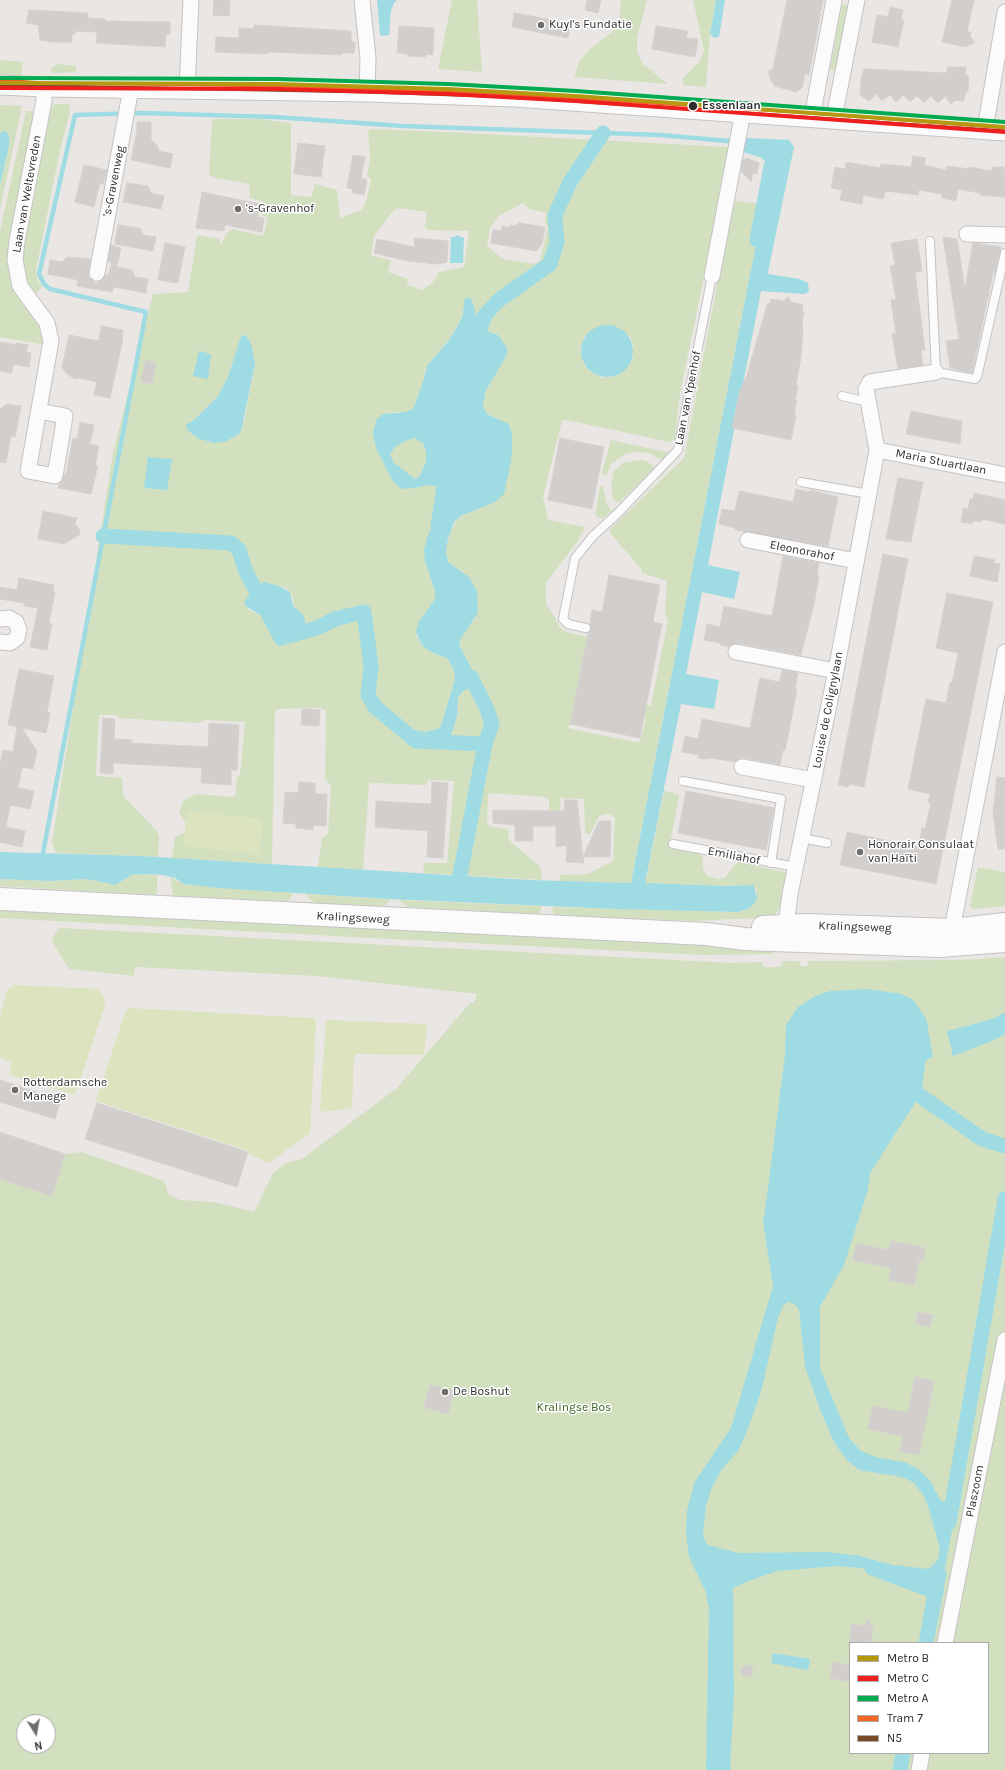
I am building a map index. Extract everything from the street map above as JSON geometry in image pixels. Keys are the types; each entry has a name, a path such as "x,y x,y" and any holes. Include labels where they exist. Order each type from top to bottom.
{"main road":[{"name":"Kralingseweg","path":"0,899 706,934 745,939 786,933 1005,941"},
{"name":"Kralingseweg","path":"953,938 1005,924"}],"street":[{"path":"187,88 191,0"},
{"path":"362,0 368,58 367,92"},
{"path":"812,117 834,0"},
{"path":"834,118 857,0"},
{"path":"985,129 1005,12"},
{"path":"0,85 367,92 550,99 1005,131"},
{"name":"Laan van Weltevreden","path":"39,411 50,350 51,335 46,323 20,286 16,272 15,255 44,101 44,87"},
{"name":"'s-Gravenweg","path":"97,273 131,88"},
{"name":"Laan van Ypenhof","path":"712,276 743,112"},
{"path":"967,234 1005,235"},
{"name":"Louise de Colignylaan","path":"786,933 796,867 836,671 878,450 866,389 870,382 936,372"},
{"name":"Maria Stuartlaan","path":"878,450 1005,475"},
{"name":"Eleonorahof","path":"748,540 856,561"},
{"path":"0,618 9,618 16,622 19,630 17,638 10,643 1,646"},
{"path":"736,652 836,671"},
{"path":"953,938 984,758 1005,652"},
{"path":"742,767 814,780"},
{"name":"Plaszoom","path":"945,1642 1005,1340"},
{"path":"919,1770 922,1754"}],"lane":[{"path":"930,241 936,372 975,379 977,377 1005,253"},
{"name":"Laan van Ypenhof","path":"586,628 568,624 563,619 575,558 593,536 618,513 678,450 712,276"},
{"path":"842,396 868,402"},
{"path":"801,482 869,494"},
{"path":"683,781 781,799 770,863"},
{"path":"802,838 827,843"},
{"name":"Emiliahof","path":"673,844 796,867"}],"green space":[{"path":"452,0 477,0 482,72 438,69"},
{"path":"621,0 647,0 637,38 637,52 643,64 668,84 574,77 580,60 590,49 613,31 619,21"},
{"path":"693,0 716,0 710,34 706,87 683,85 683,78 700,61 704,50"},
{"path":"842,4 850,6 838,71 830,70"},
{"path":"0,60 23,62 21,77 0,75"},
{"path":"57,64 76,66 76,72 52,73 51,69"},
{"path":"55,104 69,104 70,112 59,155 36,270 37,279 42,287 35,295 26,283 22,255 51,108"},
{"path":"0,105 22,106 0,209 0,185 9,146 8,142 0,133"},
{"path":"26,111 37,111 8,260 12,284 42,330 45,345 0,337 0,232"},
{"path":"214,119 259,119 291,123 291,195 311,197 315,184 337,190 340,218 361,210 365,205 371,180 367,176 370,158 368,133 370,129 728,147 730,150 680,394 675,439 670,442 566,420 562,421 543,497 548,520 585,527 578,541 546,583 546,604 555,617 560,628 567,632 587,637 570,724 567,728 635,742 640,742 646,719 643,718 646,706 651,705 668,620 665,615 667,581 642,573 641,569 611,534 610,529 684,458 733,201 764,204 631,883 559,881 560,875 588,874 613,861 615,817 608,814 599,816 590,834 585,833 584,799 560,798 561,826 549,826 549,800 545,797 490,793 488,795 487,823 490,827 508,829 509,839 512,843 541,869 542,880 423,873 424,863 447,863 454,781 429,780 426,785 369,784 363,870 318,867 322,838 328,834 331,785 325,779 326,711 321,708 278,709 275,712 272,864 172,858 175,837 185,833 184,846 188,811 186,824 179,813 184,800 196,794 235,797 237,778 240,775 245,722 205,720 199,723 179,722 118,718 117,715 99,715 96,776 122,778 123,794 126,799 157,831 159,837 158,857 56,853 52,842 113,453 153,294 188,292 197,235 219,239 221,244 228,232 232,229 263,236 268,218 262,215 264,202 250,198 249,184 215,178 209,174 212,123","holes":["523,203 530,209 547,213 545,223 548,226 540,261 535,264 503,259 487,246 490,228 499,216","398,208 427,212 425,228 428,230 469,231 464,267 439,272 433,282 422,290 407,285 408,279 388,272 391,260 371,256 374,236 394,210","463,309 507,355 485,392 483,403 484,410 487,414 500,419 495,502 467,513 457,519 451,530 446,548 448,562 463,572 475,619 462,635 459,645 483,690 474,691 469,688 462,692 458,698 457,716 451,736 393,731 425,732 438,729 441,726 455,679 454,671 448,659 429,651 421,644 416,636 435,599 435,592 425,561 427,537 446,502 445,496 436,486 392,480 373,433 391,412 406,412 413,409 423,382 425,370 452,335 462,317","594,329 630,336 633,345 633,357 631,362 616,376 603,378 591,372 585,366 580,348 585,336","245,335 251,343 255,363 244,422 239,434 227,441 209,442 186,425 195,419 218,396 228,377 241,337","265,582 286,588 292,595 295,609 303,615 290,642 262,616 247,609"]},
{"path":"416,438 423,443 426,452 426,462 419,477 415,479 393,462 390,454 395,447 407,440"},
{"path":"611,440 671,453 663,460 649,453 636,452 625,454 611,464 606,475 602,473"},
{"path":"640,460 646,461 655,467 619,503 617,502 613,498 611,486 614,471 623,463"},
{"path":"600,486 603,486 607,505 612,511 602,519 595,515"},
{"path":"664,791 677,794 679,797 669,848 698,853 702,856 703,869 706,875 717,879 725,878 736,863 740,862 787,873 781,906 774,917 694,921 554,915 552,907 738,912 748,909 757,899 756,889 749,885 725,886 645,884"},
{"path":"187,811 263,819 259,854 183,846"},
{"path":"978,867 1005,872 1005,906 974,909 970,906"},
{"path":"132,875 157,875 157,893 155,895 0,886 0,879 50,881 87,879 115,885"},
{"path":"170,877 184,884 293,893 290,899 286,901 176,896 173,895"},
{"path":"305,894 389,899 389,902 382,907 315,904"},
{"path":"399,900 542,906 539,914 408,907"},
{"path":"0,908 692,942 777,949 772,954 703,955 335,936 0,918"},
{"name":"Kralingse Bos","path":"60,928 732,963 761,962 764,967 781,967 783,961 799,961 801,966 809,966 807,961 960,960 1005,957 1005,1770 0,1770 0,1179 52,1196 65,1154 82,1152 164,1181 169,1195 180,1200 214,1202 254,1212 273,1173 286,1163 302,1159 396,1089 470,1003 474,1003 477,994 317,976 135,967 134,976 69,969 52,942 54,935"},
{"path":"14,985 99,989 104,996 105,1005 75,1095 9,1075 12,1063 0,1057 0,1018 7,990"},
{"path":"129,1008 313,1018 316,1022 310,1133 269,1163 249,1154 247,1150 96,1101 125,1013"},
{"path":"326,1021 425,1024 427,1027 424,1055 356,1054 354,1057 352,1108 322,1112 320,1109"}],"water":[{"path":"377,0 397,0 391,11 389,35 382,36 380,34"},
{"path":"716,0 725,0 719,37 714,38 710,34"},
{"path":"5,131 9,135 9,146 0,185 0,133"},
{"path":"747,138 789,140 794,147 768,274 800,279 808,283 809,292 804,294 761,291 708,565 740,572 734,599 702,592 686,674 719,680 714,709 681,704 645,883 725,886 754,885 757,899 753,905 748,909 738,912 616,909 389,899 218,888 184,884 175,878 163,875 144,874 132,875 115,885 87,879 50,881 0,879 0,852 141,856 530,880 631,883 767,188 765,161 760,157 742,152"},
{"path":"456,235 464,238 463,263 450,263 451,237 455,237"},
{"path":"467,297 472,300 480,329 498,335 507,348 507,355 485,392 483,407 487,414 509,424 512,436 512,449 504,494 495,502 461,516 454,522 448,539 446,551 448,562 469,577 477,591 478,613 461,638 459,645 483,690 483,693 480,694 469,688 462,692 458,698 457,716 451,736 441,745 402,736 393,731 397,727 425,732 438,729 441,726 455,679 454,671 448,659 429,651 421,644 416,632 418,623 435,599 435,592 425,561 424,551 427,537 446,502 445,496 436,486 430,485 407,489 400,488 392,480 376,448 373,433 376,420 383,414 406,412 413,409 427,366 449,340 457,327 462,317 465,299","holes":["415,438 423,443 426,452 426,462 419,477 415,479 393,462 390,454 395,447 407,440"]},
{"path":"602,325 612,325 626,332 633,346 633,356 626,370 612,377 602,377 592,373 585,366 581,356 581,346 585,336 592,329"},
{"path":"245,335 251,343 255,363 242,428 239,434 227,441 215,443 199,439 187,430 186,425 195,419 218,396 228,377 241,336"},
{"path":"199,351 211,354 208,379 193,376"},
{"path":"148,457 172,459 167,490 144,488"},
{"path":"265,582 279,586 290,592 293,606 303,615 305,619 305,628 299,641 290,642 262,616 245,606 245,601 252,591 259,584"},
{"path":"868,989 901,994 912,999 926,1018 933,1056 925,1062 922,1092 870,1173 868,1190 844,1265 820,1307 820,1368 849,1438 861,1451 876,1457 907,1463 919,1470 929,1479 941,1501 957,1504 940,1594 930,1592 929,1587 923,1583 900,1576 861,1568 837,1566 778,1571 733,1588 734,1694 730,1770 706,1770 709,1609 705,1590 689,1557 686,1534 687,1511 694,1483 731,1428 773,1286 763,1222 785,1055 786,1025 798,1007 815,996 830,991","holes":["788,1302 794,1304 799,1309 805,1367 821,1412 833,1440 840,1451 848,1461 859,1470 901,1477 913,1482 924,1496 940,1549 938,1560 929,1569 893,1565 859,1556 827,1552 739,1553 708,1545 704,1539 703,1534 706,1505 712,1487 722,1469 738,1451 748,1429 761,1392 778,1318 783,1306"]},
{"path":"1005,1012 1005,1034 992,1041 953,1056 947,1031 993,1019"},
{"path":"773,1653 810,1659 808,1670 771,1663"}],"building":[{"path":"214,0 230,0 229,16 213,15"},
{"path":"587,0 601,0 598,13 585,10"},
{"path":"787,0 823,0 809,75 805,74 802,88 796,92 774,86 769,76 769,71 773,69"},
{"path":"952,0 974,0 967,32 971,32 970,37 975,42 966,47 942,42"},
{"path":"890,7 903,10 901,20 904,20 898,47 872,42 877,15 888,17"},
{"path":"29,10 88,13 88,18 105,19 105,21 170,22 170,34 166,34 165,47 96,43 97,32 75,31 75,34 72,34 72,42 49,42 40,40 38,25 26,23"},
{"name":"Kuyl's Fundatie","path":"514,13 570,23 568,38 512,27"},
{"path":"254,25 351,31 351,42 355,42 354,53 342,53 342,55 268,52 268,54 215,52 216,37 239,38 239,28 254,29"},
{"path":"399,26 434,28 433,55 426,54 425,57 408,56 408,54 397,53"},
{"path":"656,26 688,31 686,38 698,39 695,57 652,49"},
{"path":"947,67 966,67 965,74 969,77 968,91 965,94 964,101 955,100 951,104 945,96 938,103 931,96 924,103 917,96 910,102 903,95 896,102 890,95 882,101 876,94 869,101 860,95 861,79 864,69 947,73"},
{"path":"137,122 151,122 151,140 157,145 159,151 173,154 170,168 131,160 137,130"},
{"path":"298,143 325,146 321,177 294,174"},
{"path":"353,155 365,157 361,178 367,180 364,195 352,193 353,189 347,188"},
{"path":"913,156 926,158 924,165 946,170 947,166 969,169 969,167 992,171 992,167 1004,167 1005,197 980,195 980,193 958,189 956,201 942,198 942,194 919,190 918,195 886,191 883,199 863,195 862,204 840,200 842,190 831,188 835,167 845,169 846,162 880,168 881,164 911,167"},
{"path":"747,158 759,163 757,174 753,173 751,182 741,171 743,160"},
{"path":"84,165 107,170 103,184 100,183 94,207 75,202"},
{"path":"127,183 148,186 151,193 164,196 161,209 123,202"},
{"path":"202,192 260,204 258,217 264,218 262,232 225,225 224,231 196,228"},
{"path":"519,223 545,227 542,244 536,251 491,243 493,229 501,231 502,226 509,228 510,225 515,226"},
{"path":"118,225 140,228 143,235 156,237 153,251 115,244"},
{"path":"943,237 957,239 965,289 973,243 1001,247 995,273 993,273 972,373 950,368 946,341 959,339"},
{"path":"414,238 448,241 447,262 438,264 407,261 374,253 377,239 415,247"},
{"path":"917,239 922,271 915,272 925,350 921,350 923,365 898,369 892,334 896,334 891,300 896,299 890,266 895,265 891,243"},
{"path":"165,243 185,247 178,283 158,280"},
{"path":"111,245 121,248 117,267 132,270 135,277 148,279 146,293 114,287 112,292 77,286 78,280 48,274 50,260 62,262 67,257 90,259 88,276 96,284 109,273 111,265 115,266 108,261"},
{"path":"788,297 791,302 803,305 802,310 804,312 801,357 796,385 798,386 795,400 797,401 794,414 796,416 791,440 732,428 740,390 747,375 767,305 770,303 771,299 783,301"},
{"path":"101,326 123,330 122,343 110,398 94,395 97,382 80,378 75,379 67,374 62,367 69,335 99,341"},
{"path":"0,342 16,345 16,343 28,345 26,352 31,353 29,367 13,364 12,373 0,371"},
{"path":"146,360 156,363 152,384 141,381"},
{"path":"7,404 21,406 15,437 11,436 6,463 0,462 0,409"},
{"path":"911,411 962,421 960,444 906,434"},
{"path":"80,422 94,425 90,444 99,446 95,466 98,466 91,494 58,488 64,475 66,475 73,438 77,439"},
{"path":"560,438 604,447 592,509 548,500"},
{"path":"898,478 923,482 911,542 886,539"},
{"path":"796,489 810,492 810,490 838,497 828,546 735,530 735,528 719,524 722,509 735,511 739,491 793,502"},
{"path":"974,493 1005,500 1005,524 982,519 981,522 973,521 972,524 961,522 963,508 968,509 970,499 973,499"},
{"path":"43,511 77,518 75,524 80,530 79,535 64,544 38,539"},
{"path":"883,554 908,559 864,787 849,784 849,787 838,785"},
{"path":"783,556 819,563 817,576 819,576 814,604 801,655 738,643 729,647 720,645 721,643 704,640 707,624 720,627 724,606 772,616"},
{"path":"974,556 995,560 994,563 1000,564 997,582 970,576"},
{"path":"609,575 660,585 653,622 662,624 640,738 570,724 588,633 591,629 590,624 592,610 602,612"},
{"path":"19,578 54,585 53,592 55,592 49,623 52,624 47,650 30,647 38,608 24,606 24,603 0,599 0,587 17,590"},
{"path":"947,593 993,602 936,884 840,865 847,832 918,847 922,828 925,829 931,803 928,803 930,794 908,789 926,699 946,703 958,653 936,648"},
{"path":"19,669 54,676 47,712 50,713 46,733 22,728 37,751 33,769 22,767 18,788 34,791 30,809 10,805 6,827 25,831 22,847 0,842 0,765 3,750 13,752 17,727 8,725"},
{"path":"782,670 798,673 795,688 797,689 788,737 785,750 783,750 780,765 744,758 738,759 735,762 712,758 705,759 698,758 699,755 682,752 685,736 698,739 702,719 750,728 760,678 780,682"},
{"path":"302,709 320,710 319,726 301,725"},
{"path":"103,718 115,719 114,739 132,740 131,743 208,747 209,723 239,725 237,770 231,770 231,785 201,783 202,768 113,763 113,774 100,773"},
{"path":"997,777 1005,778 1005,849 998,849 993,814"},
{"path":"299,782 315,783 315,794 327,794 326,826 313,825 313,830 296,828 296,824 283,823 285,792 298,793"},
{"path":"432,782 448,783 443,858 427,857 428,831 375,827 376,801 431,804"},
{"path":"686,791 774,808 766,850 678,833"},
{"path":"565,800 577,800 584,863 566,862 567,845 556,847 556,826 533,826 533,841 515,841 515,825 493,823 493,810 564,811"},
{"path":"599,821 611,821 610,857 583,857"},
{"name":"Rotterdamsche Manege","path":"0,1080 61,1100 55,1119 0,1102"},
{"path":"97,1103 248,1152 237,1187 85,1139"},
{"path":"0,1132 65,1154 52,1196 0,1179"},
{"path":"891,1241 925,1248 923,1261 919,1260 914,1285 889,1280 891,1268 853,1260 856,1244 889,1250"},
{"path":"918,1312 933,1315 930,1327 915,1324"},
{"path":"915,1377 934,1381 919,1455 900,1451 903,1436 868,1429 873,1406 908,1413"},
{"path":"430,1385 454,1391 448,1414 424,1407"},
{"path":"869,1620 873,1630 870,1642 849,1642 852,1624 864,1626"},
{"path":"833,1662 849,1666 849,1682 830,1678"},
{"path":"745,1665 749,1665 753,1671 749,1677 745,1677 741,1673 741,1669"}],"waterway":[{"path":"42,858 146,312 50,289 44,284 39,274 75,115 143,113 275,117 403,126 661,135 751,144"},
{"path":"473,347 485,315 499,300 550,264 557,242 555,215 570,182 603,133"},
{"path":"757,240 771,167"},
{"path":"439,535 438,526 446,474"},
{"path":"103,536 231,543 239,550 246,572 281,638 317,628 335,619 364,612 371,666 368,695 375,707 416,741 485,744 457,891"},
{"path":"471,677 487,709 492,724 485,744"},
{"path":"902,1087 919,1095 982,1139 1005,1146"},
{"path":"949,1523 1005,1199"},
{"path":"872,1568 936,1592"},
{"path":"926,1642 939,1574"},
{"path":"900,1770 903,1754"}],"metro line":[{"name":"A","path":"0,78 277,79 448,84 576,91 1005,122"},
{"name":"B","path":"0,83 277,84 448,89 576,96 1005,127"},
{"name":"C","path":"0,88 277,89 448,94 576,101 1005,132"}],"tram line":[{"name":"7","path":"0,80 44,83 277,86 488,93 813,113 1005,128"}],"transit line":[{"name":"N5","path":"0,85 367,92 514,97 1005,131"}],"place":[{"name":"Kuyl's Fundatie","path":"541,25"},
{"name":"Essenlaan","path":"693,106"},
{"name":"'s-Gravenhof","path":"238,209"},
{"name":"Honorair Consulaat van Haïti","path":"860,852"},
{"name":"Rotterdamsche Manege","path":"15,1090"},
{"name":"De Boshut","path":"445,1392"}]}
